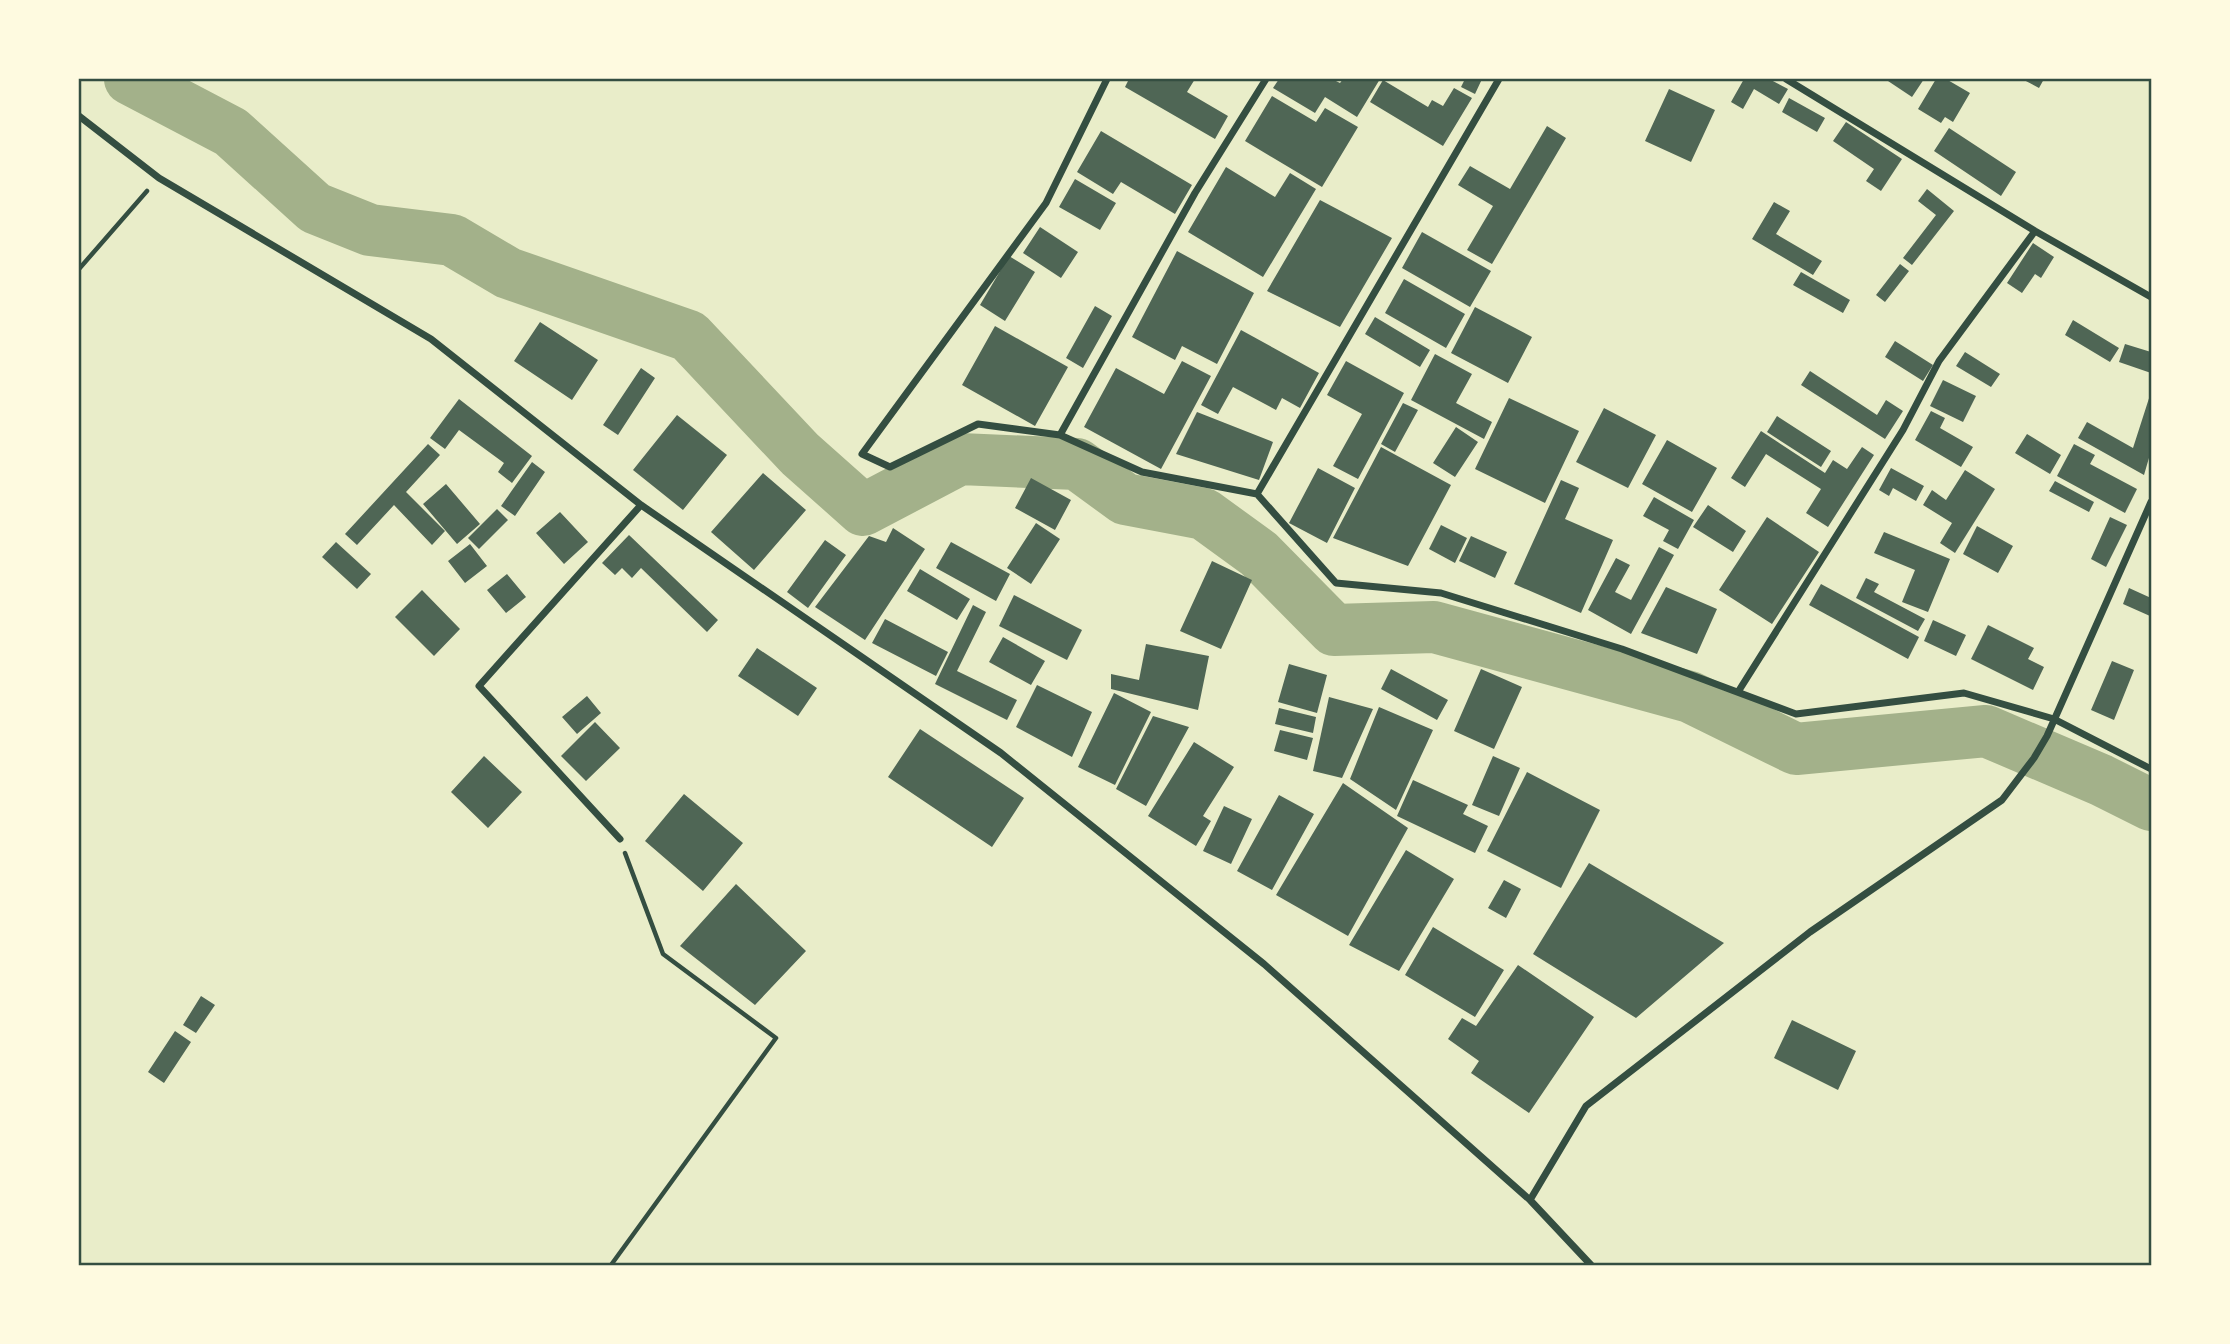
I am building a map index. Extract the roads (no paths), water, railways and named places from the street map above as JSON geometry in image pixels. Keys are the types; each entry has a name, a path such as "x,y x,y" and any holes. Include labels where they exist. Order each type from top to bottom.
{"street":[{"path":"1107,79 1046,203 862,454 890,467 978,424 1060,435 1142,472 1256,494 1336,583 1441,593 1622,649 1796,714 1964,693 2054,719 2151,769"},
{"path":"1060,435 1195,193 1266,79"},
{"path":"1256,494 1499,79"},
{"path":"1786,79 2035,231 2151,298"},
{"path":"79,116 159,177 431,340 640,505 1001,753 1264,964 1530,1200 1591,1265"},
{"path":"1738,692 1903,430 1939,361 2035,231"},
{"path":"1530,1200 1586,1106 1810,932 2002,800 2047,736 2151,502"},
{"path":"620,839 479,686 640,505"}],"waterway":[{"path":"130,79 231,132 315,208 370,230 452,240 508,273 689,336 800,454 863,510 960,459 1077,464 1125,499 1204,514 1259,554 1334,630 1434,627 1690,697 1796,749 1986,731 2101,780 2151,805"}]}
